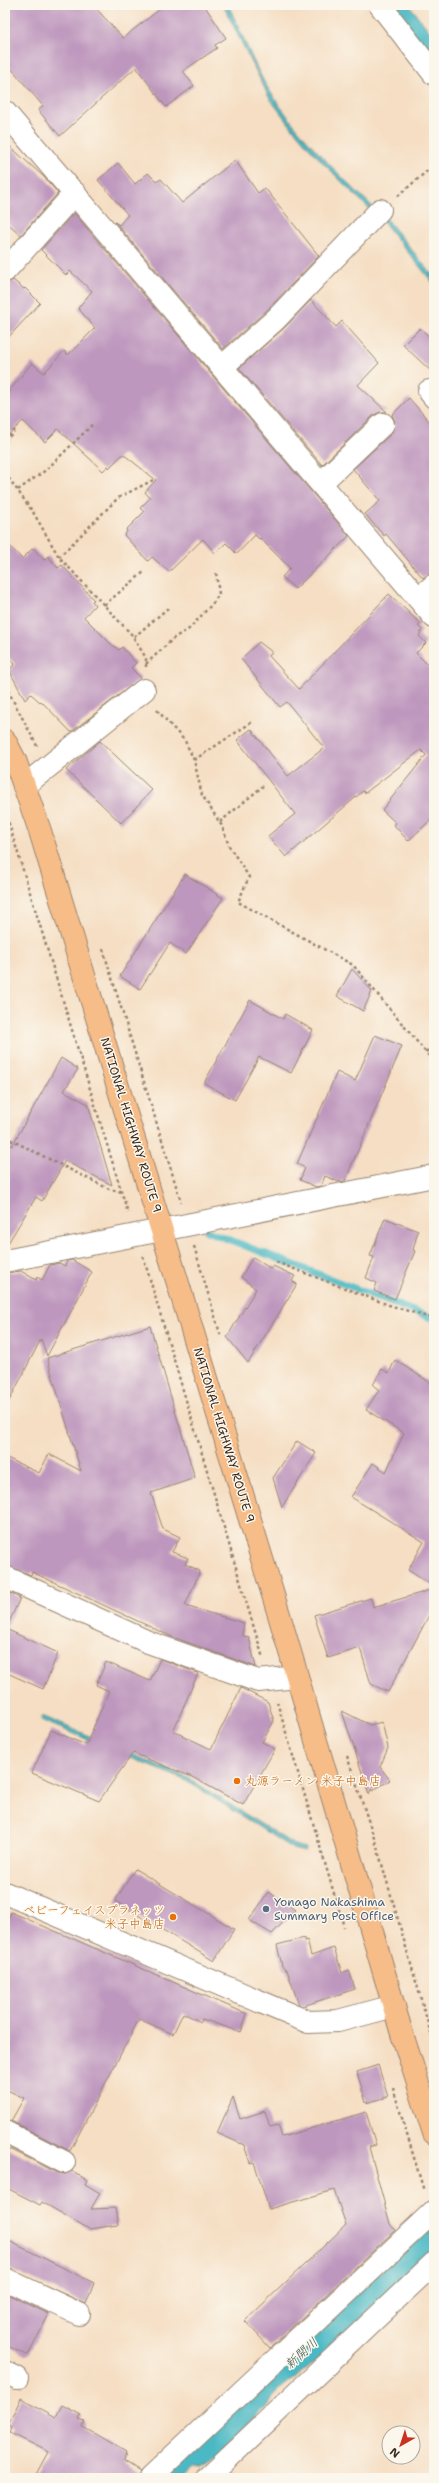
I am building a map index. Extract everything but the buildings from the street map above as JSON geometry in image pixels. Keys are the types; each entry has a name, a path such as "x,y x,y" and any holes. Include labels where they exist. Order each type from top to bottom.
{"highway":[{"name":"NATIONAL HIGHWAY ROUTE 9","path":"5,741 15,760 24,786 163,1231 394,2006 434,2133"}],"street":[{"path":"380,5 434,74"},
{"path":"5,112 321,484 426,592 434,617"},
{"path":"5,271 75,193"},
{"path":"222,367 276,319 380,210"},
{"path":"321,484 383,424"},
{"path":"24,786 144,690"},
{"path":"5,1261 163,1231 257,1210 434,1176"},
{"path":"5,1576 148,1642 258,1681 297,1677"},
{"path":"5,1893 308,2022 338,2022 394,2006"},
{"path":"5,2132 64,2162"},
{"path":"150,2478 433,2212"},
{"path":"207,2478 434,2263"},
{"path":"5,2279 79,2314"}],"path":[{"path":"380,210 388,205 434,165"},
{"path":"18,490 50,466 92,425"},
{"path":"5,442 15,430"},
{"path":"5,473 18,490 59,557 134,637 146,658 144,690 159,712 186,741 194,760 202,795 220,822 229,846 249,877 238,902 353,965 434,1062"},
{"path":"59,557 118,498 153,480"},
{"path":"104,605 144,572"},
{"path":"146,664 175,637 190,629 213,603 219,594 216,573"},
{"path":"134,637 168,608"},
{"path":"194,760 252,722"},
{"path":"220,822 263,786"},
{"path":"5,811 131,1220"},
{"path":"426,1052 434,1044"},
{"path":"5,1137 109,1189 122,1193"},
{"path":"141,1250 266,1665"},
{"path":"276,1262 389,1305 434,1319"},
{"path":"275,1696 346,1932"},
{"path":"407,1971 413,1969"},
{"path":"424,2028 429,2026"},
{"path":"392,2087 433,2212"}],"water":[{"path":"223,5 228,5 258,70 280,107 318,152 374,208 372,211 318,157 280,113 269,97"},
{"path":"389,5 409,5 434,37 434,63"},
{"path":"385,217 434,277 434,284 381,219"},
{"path":"42,1716 190,1779 294,1845 306,1848 305,1852 293,1849 189,1782 41,1720"},
{"name":"新開川","path":"434,2220 434,2247 360,2320 315,2362 276,2394 266,2407 203,2468 195,2469 186,2478 162,2478"}],"waterway":[{"path":"207,1231 434,1319"}],"place":[{"name":"丸源ラーメン 米子中島店","path":"237,1781"},
{"name":"Yonago Nakashima Summary Post Office","path":"266,1909"},
{"name":"ベビーフェイスプラネッツ 米子中島店","path":"173,1917"}]}
